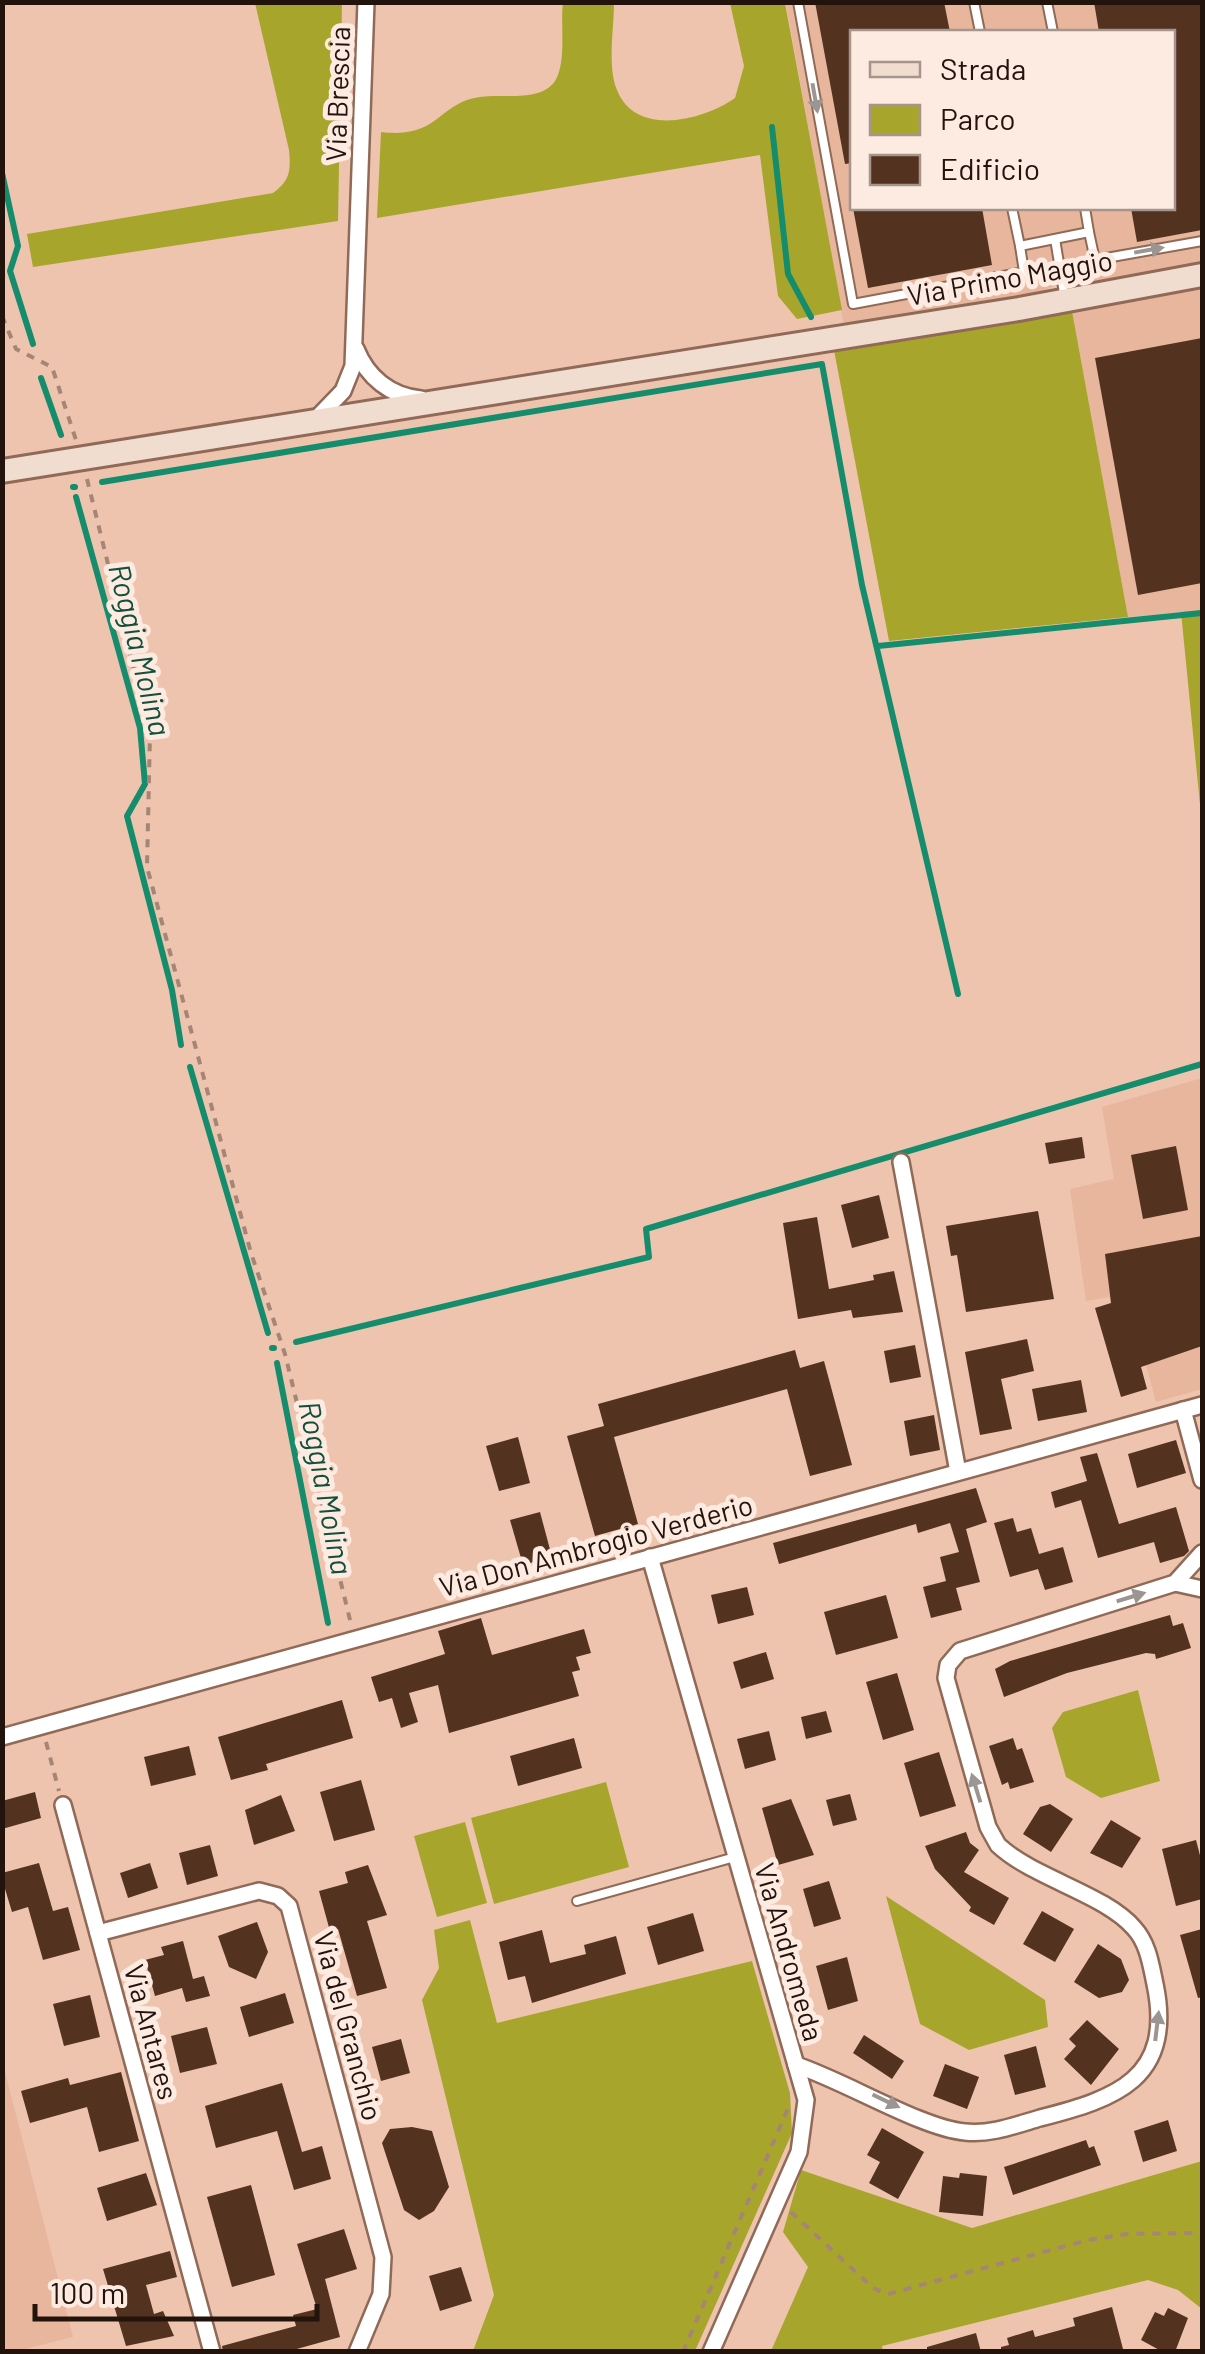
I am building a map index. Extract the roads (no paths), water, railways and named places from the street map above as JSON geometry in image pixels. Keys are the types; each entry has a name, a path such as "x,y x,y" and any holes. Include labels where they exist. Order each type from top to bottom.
{"main road":[{"name":"Via Primo Maggio","path":"2,472 316,418 1065,300 1202,274"}],"street":[{"name":"Via Brescia","path":"316,418 343,391 353,366 366,2"},
{"path":"355,344 360,359 380,384 410,398 430,400"},
{"path":"901,1162 958,1472"},
{"name":"Via Don Ambrogio Verderio","path":"2,1737 1202,1404"},
{"path":"1183,1410 1202,1480"},
{"path":"1175,1583 1202,1553"},
{"name":"Via Andromeda","path":"650,1558 806,2100 800,2152 711,2352"},
{"path":"796,2065 842,2081 936,2125 973,2133 1106,2100 1136,2076 1155,2044 1160,2019 1141,1937 1124,1919 998,1846 988,1827 946,1684 948,1665 964,1650 1175,1583 1202,1589"},
{"path":"642,1602 661,1597"},
{"name":"Via Antares","path":"63,1805 212,2352"},
{"name":"Via del Granchio","path":"98,1933 259,1891 278,1896 289,1906 383,2257 381,2294 356,2352"}],"lane":[{"path":"798,2 853,304 1024,272 1012,210"},
{"path":"974,2 980,30"},
{"path":"1047,2 1053,30"},
{"path":"1085,210 1095,260 1202,241"},
{"path":"1020,246 1090,232"},
{"path":"1056,239 1065,300"},
{"path":"577,1901 734,1857"}],"waterway":[{"path":"772,127 788,274 811,317"},
{"name":"Roggia Molina","path":"2,173 18,246 10,271 33,344"},
{"path":"102,482 822,364 862,585 958,994"},
{"name":"Roggia Molina","path":"41,378 61,435"},
{"name":"Roggia Molina","path":"76,497 140,728 145,784 127,816 172,990 181,1045"},
{"path":"878,646 1202,613"},
{"path":"296,1342 649,1257 646,1229 1202,1064"},
{"name":"Roggia Molina","path":"190,1067 268,1333"},
{"name":"Roggia Molina","path":"277,1363 328,1623"}]}
